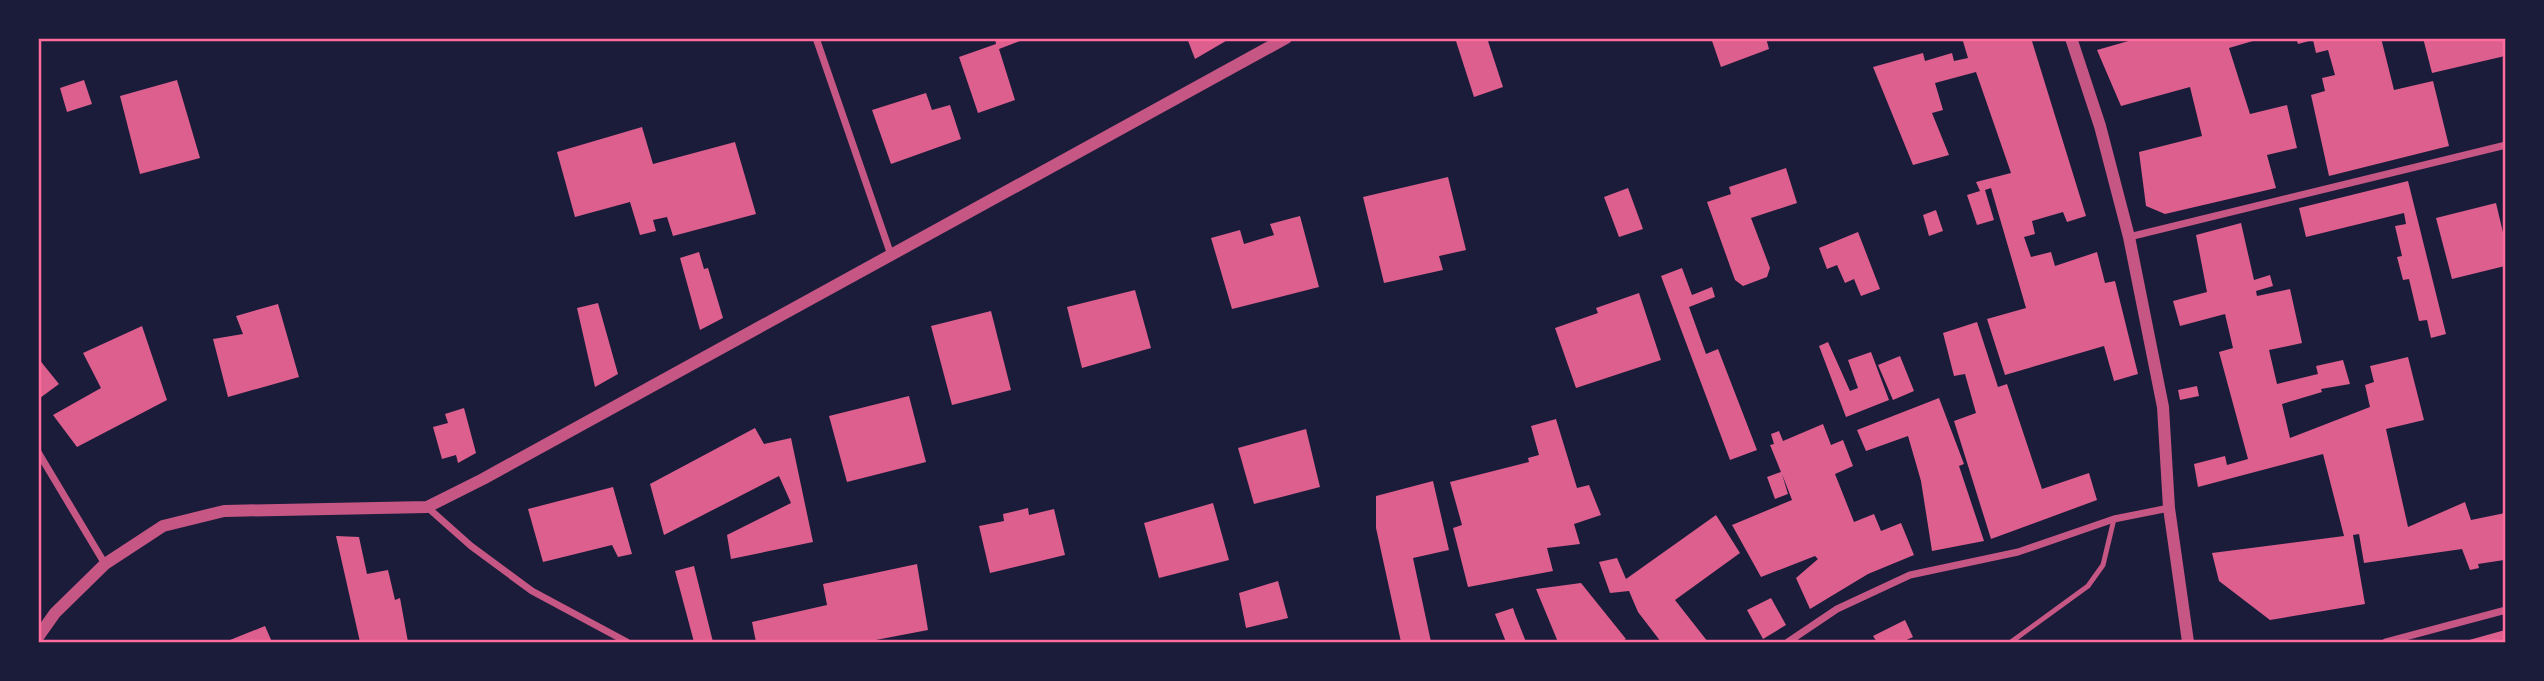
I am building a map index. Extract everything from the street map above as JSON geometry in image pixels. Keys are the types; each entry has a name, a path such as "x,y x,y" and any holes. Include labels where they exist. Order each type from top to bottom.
{"street":[{"path":"816,38 891,256"},
{"path":"38,637 55,613 105,564 163,526 224,511 427,507 1286,38"},
{"path":"2071,38 2100,126 2129,237 2163,407 2169,508 2188,642"},
{"path":"2129,237 2505,145"},
{"path":"38,452 105,564"},
{"path":"427,507 471,546 532,590 627,642"},
{"path":"1788,642 1837,610 1910,575 2018,552 2114,519 2169,508"},
{"path":"2386,642 2505,610"}],"lane":[{"path":"2011,642 2088,586 2103,565 2114,519"}],"building":[{"path":"995,38 1028,38 999,49 1015,100 978,113 959,57 996,44"},
{"path":"1187,38 1231,38 1195,59"},
{"path":"1455,38 1487,38 1503,87 1474,97"},
{"path":"1711,38 1766,38 1769,49 1721,67"},
{"path":"1962,38 2031,38 2086,216 2067,222 2063,212 2032,221 2035,234 2024,237 2031,257 2051,252 2055,266 2097,252 2105,283 2115,281 2138,374 2114,381 2104,346 2005,375 1987,319 2026,308 1991,188 1985,190 1994,220 1977,225 1967,195 1980,191 1976,182 2011,173 1976,72 1935,83 1943,110 1932,113 1949,155 1913,165 1873,67 1923,53 1925,61 1952,53 1954,61 1968,58"},
{"path":"2139,38 2263,38 2229,48 2250,114 2287,105 2297,148 2267,155 2276,188 2165,214 2146,206 2139,152 2202,136 2190,87 2121,106 2097,50"},
{"path":"2296,38 2381,38 2394,90 2433,81 2449,146 2329,176 2311,95 2325,91 2322,78 2335,75 2328,50 2316,53 2313,40 2298,44"},
{"path":"2423,38 2505,38 2505,56 2432,73"},
{"path":"84,80 92,104 67,112 60,88"},
{"path":"177,80 200,158 140,174 120,96"},
{"path":"926,93 932,110 950,105 961,139 891,164 872,110"},
{"path":"642,127 653,164 735,142 756,214 673,236 667,217 653,220 656,231 640,235 630,202 575,217 557,152"},
{"path":"1786,168 1797,203 1751,218 1770,268 1767,277 1743,286 1735,280 1707,202 1731,194 1729,187"},
{"path":"1448,177 1466,250 1439,256 1443,270 1384,283 1363,197"},
{"path":"2408,181 2446,334 2431,338 2427,320 2419,321 2409,279 2403,280 2397,257 2402,256 2395,226 2406,224 2404,213 2306,237 2299,208"},
{"path":"1628,188 1643,229 1619,237 1604,197"},
{"path":"2496,203 2505,241 2505,266 2452,279 2436,218"},
{"path":"1936,210 1943,231 1929,236 1923,215"},
{"path":"1300,216 1319,287 1232,309 1211,238 1240,230 1244,244 1274,235 1270,224"},
{"path":"2241,223 2254,280 2270,275 2273,286 2256,291 2257,296 2290,289 2302,343 2269,350 2277,384 2318,374 2316,366 2343,360 2350,384 2321,389 2322,392 2282,404 2290,438 2370,407 2365,385 2374,382 2370,366 2408,357 2424,420 2386,429 2408,527 2465,502 2471,520 2505,513 2504,560 2478,564 2479,568 2470,570 2462,549 2364,563 2359,534 2353,535 2365,604 2270,620 2219,581 2212,553 2344,536 2323,454 2198,487 2194,464 2225,456 2227,465 2248,459 2219,352 2233,348 2225,314 2180,326 2173,301 2207,292 2196,235"},
{"path":"1858,232 1880,289 1861,296 1854,279 1845,283 1837,265 1827,269 1819,248"},
{"path":"699,252 704,269 708,268 723,318 700,330 680,258"},
{"path":"1682,268 1692,295 1712,287 1715,297 1689,307 1706,354 1718,349 1757,450 1730,460 1661,276"},
{"path":"1135,290 1151,348 1082,368 1067,307"},
{"path":"1639,293 1661,360 1576,388 1555,328 1598,313 1596,308"},
{"path":"598,303 618,374 595,387 577,308"},
{"path":"278,304 299,377 228,397 213,339 243,334 236,316"},
{"path":"991,311 1011,390 952,405 931,326"},
{"path":"1977,322 1998,387 2007,384 2042,489 2089,473 2097,500 1991,539 1954,421 1976,413 1965,374 1954,376 1943,333"},
{"path":"142,326 167,400 77,447 53,415 101,388 83,353"},
{"path":"1828,342 1850,391 1858,388 1848,360 1871,352 1889,400 1846,417 1819,346"},
{"path":"1900,356 1914,391 1893,400 1878,365"},
{"path":"38,358 59,384 40,398 38,396"},
{"path":"2197,386 2199,396 2180,400 2178,390"},
{"path":"909,396 926,462 847,482 829,416"},
{"path":"1939,398 1964,464 1959,466 1984,541 1932,551 1921,481 1908,436 1866,451 1857,430"},
{"path":"464,408 476,453 458,463 456,455 442,459 433,427 448,423 445,414"},
{"path":"1556,419 1577,488 1589,485 1601,515 1574,524 1580,544 1547,548 1553,571 1468,587 1453,528 1462,525 1450,482 1529,462 1528,458 1539,455 1531,426"},
{"path":"1823,424 1831,445 1843,440 1853,466 1835,474 1854,522 1874,514 1881,531 1901,523 1914,555 1868,574 1810,609 1796,578 1818,559 1815,556 1761,577 1732,525 1792,500 1782,474 1788,494 1775,499 1767,477 1781,472 1770,445 1774,444 1771,434 1779,431 1783,441"},
{"path":"755,428 764,444 791,438 813,542 731,559 727,535 791,503 779,476 664,535 650,484"},
{"path":"1306,429 1320,487 1254,504 1238,448"},
{"path":"1433,481 1449,550 1413,558 1431,642 1401,642 1376,528 1376,496"},
{"path":"613,487 632,554 618,557 612,545 543,562 528,509"},
{"path":"1213,503 1229,560 1159,578 1144,523"},
{"path":"1028,508 1029,515 1054,509 1065,555 990,573 979,526 1004,521 1003,514"},
{"path":"1716,515 1740,553 1675,600 1708,642 1661,642 1638,612 1629,591 1610,593 1599,562 1617,558 1626,579"},
{"path":"336,536 359,537 367,574 388,570 395,600 400,598 408,642 360,642"},
{"path":"917,564 928,630 865,642 756,642 752,622 827,605 823,584"},
{"path":"694,566 713,642 694,642 675,571"},
{"path":"1278,581 1288,618 1246,628 1239,593"},
{"path":"1581,583 1626,639 1621,642 1558,642 1536,589"},
{"path":"1771,598 1786,625 1763,639 1747,610"},
{"path":"1513,608 1526,642 1506,642 1495,614"},
{"path":"1905,620 1913,637 1902,642 1877,642 1873,636"},
{"path":"265,626 272,642 230,640"},
{"path":"2505,630 2505,642 2462,642"}]}
